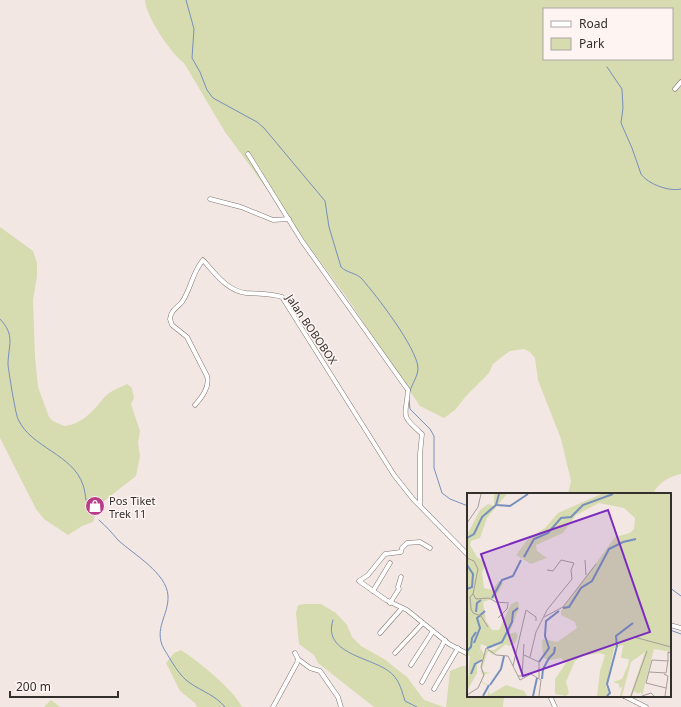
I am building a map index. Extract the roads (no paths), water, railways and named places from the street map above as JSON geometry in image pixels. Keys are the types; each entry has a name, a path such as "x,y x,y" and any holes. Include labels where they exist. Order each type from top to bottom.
{"street":[{"path":"675,89 681,82"},
{"path":"248,154 289,219 408,390 405,410 407,421 422,434 420,454 420,506"},
{"path":"210,199 241,207 267,219 289,219"},
{"name":"Jalan BOBOBOX","path":"195,405 209,382 187,337 172,325 170,315 183,300 194,272 203,260 223,282 235,290 244,293 270,293 282,297 394,475 420,506 467,554"},
{"path":"430,548 420,542 405,544 401,552 385,554 368,575 359,581 390,603 402,608 456,648 467,654"},
{"path":"373,592 390,563"},
{"path":"390,603 399,589 398,586 401,577"},
{"path":"380,633 402,608"},
{"path":"395,653 423,623"},
{"path":"671,625 681,628"},
{"path":"411,664 433,631"},
{"path":"422,682 445,640"},
{"path":"434,689 456,648"},
{"path":"295,653 298,658 310,668 320,671 338,697 341,707"},
{"path":"273,707 298,658"},
{"path":"550,697 555,707"},
{"path":"626,697 646,707"}],"waterway":[{"path":"186,0 194,29 192,58 200,72 207,90 213,98 257,122 264,128 325,201 329,227 341,267 346,271 360,277 386,309 404,335 416,359 418,371 410,391"},
{"path":"607,67 622,89 623,108 621,123 641,174 644,178 659,186 676,190 681,189"},
{"path":"0,319 5,325 10,336 8,365 18,419 24,429 32,437 61,458 78,474 84,487 86,500"},
{"path":"409,400 410,409 430,429 434,436 434,468 442,493 450,499 467,506"},
{"path":"99,520 118,540 156,572 162,580 166,588 168,603 161,628 161,642 176,668 186,680 213,697 225,707"},
{"path":"671,589 681,596"},
{"path":"333,620 331,632 335,641 342,648 352,654 385,669 393,675 399,684 405,701 417,707"},
{"path":"671,630 681,634"}],"place":[{"name":"Pos Tiket Trek 11","path":"95,506"}]}
